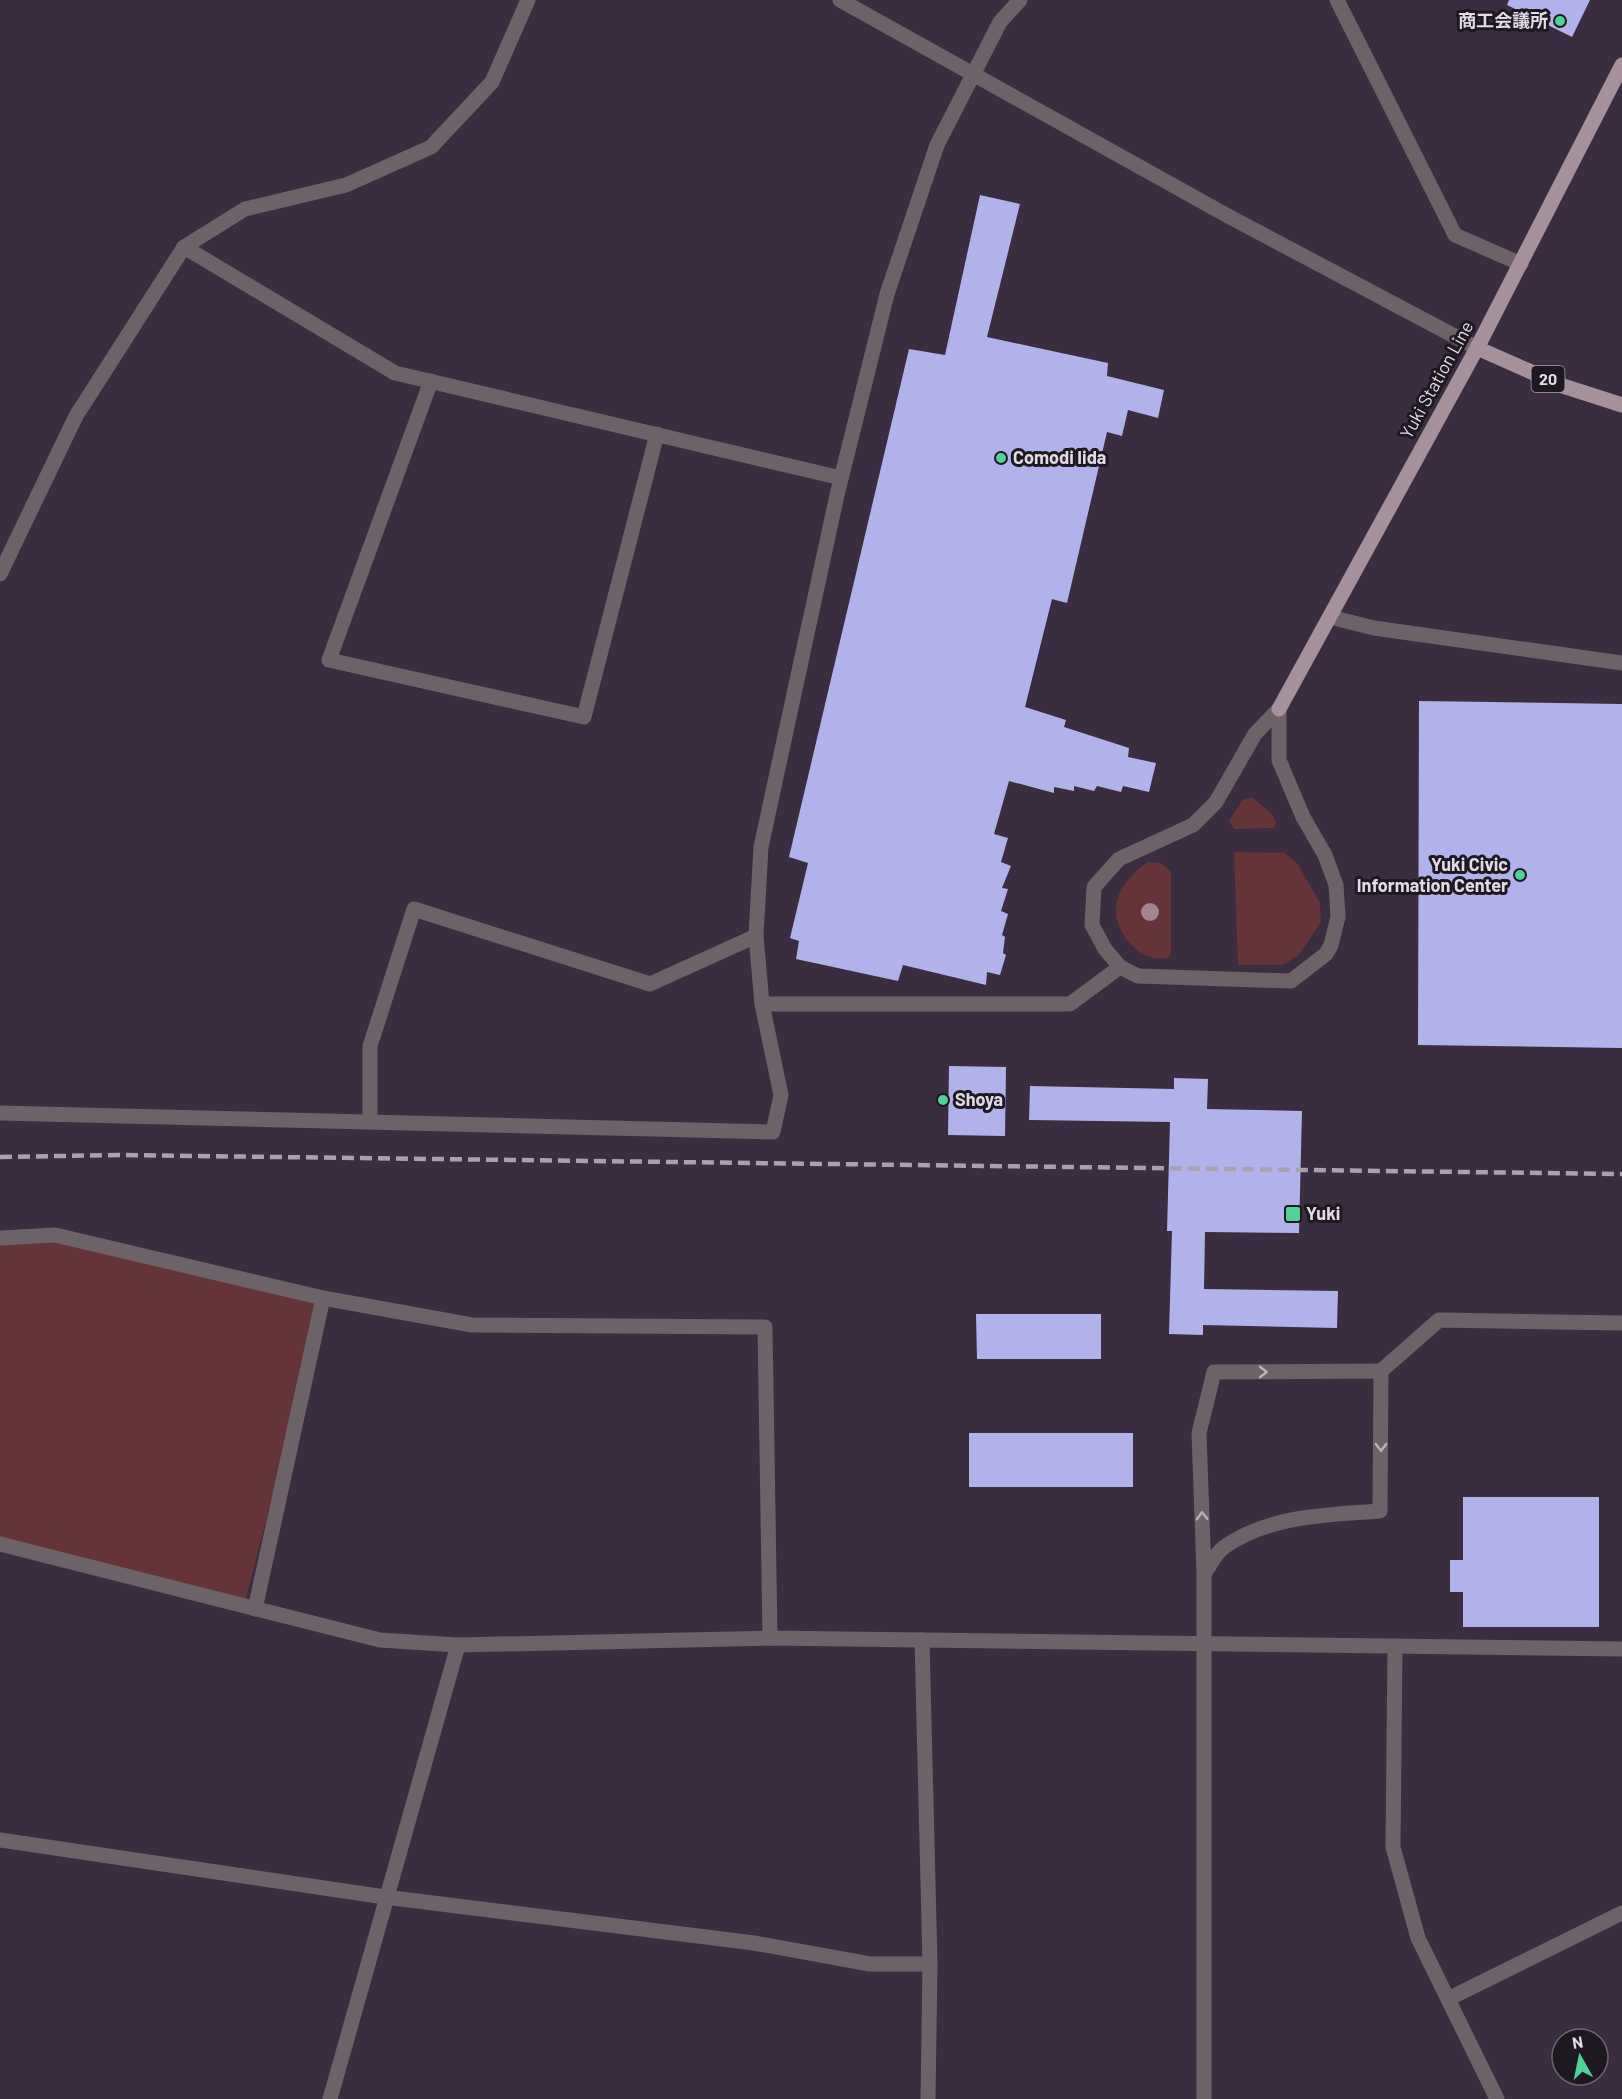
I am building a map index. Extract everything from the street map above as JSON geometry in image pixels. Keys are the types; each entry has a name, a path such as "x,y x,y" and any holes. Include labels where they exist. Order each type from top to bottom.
{"main road":[{"name":"Yuki Station Line","path":"1279,709 1477,348 1622,65"},
{"name":"20","path":"1477,348 1563,386 1622,405"}],"street":[{"path":"0,574 75,416 184,247 245,209 346,185 431,147 492,82 528,0"},
{"path":"840,0 1228,216 1477,348"},
{"path":"0,1113 773,1132 781,1095 762,1004 756,936 761,847 841,478 887,294 937,145 1000,22 1020,0"},
{"path":"1337,0 1455,235 1521,264"},
{"path":"184,247 395,373 841,478"},
{"path":"431,381 329,660 584,717 657,434"},
{"path":"1330,617 1374,628 1622,663"},
{"path":"1279,709 1279,760 1303,817 1325,855 1336,885 1338,917 1331,945 1326,954 1290,981 1138,976 1120,967 1105,950 1092,925 1094,887 1119,859 1193,825 1216,802 1255,734 1279,709"},
{"path":"370,1122 370,1046 414,909 650,984 756,936"},
{"path":"762,1004 1070,1004 1120,967"},
{"path":"0,1238 55,1235 323,1298 472,1325 765,1327 770,1638"},
{"path":"255,1609 323,1298"},
{"path":"1204,2099 1202,1645 1204,1574 1199,1432 1214,1372 1382,1371 1439,1320 1622,1323"},
{"path":"1204,1574 1222,1549 1258,1529 1312,1516 1380,1511 1382,1371"},
{"path":"0,1544 380,1640 458,1645 770,1638 1622,1649"},
{"path":"922,1640 930,1964 928,2099"},
{"path":"330,2099 385,1897 458,1645"},
{"path":"1395,1646 1393,1847 1418,1938 1497,2099"},
{"path":"0,1840 385,1897 754,1943 870,1964 930,1964"},
{"path":"1448,1999 1622,1913"}],"shaded area":[{"path":"1253,798 1272,814 1276,822 1274,828 1234,829 1229,821 1243,799"},
{"path":"1234,852 1284,853 1297,863 1320,903 1321,922 1299,955 1283,965 1238,965"},
{"path":"1148,862 1161,863 1171,872 1171,953 1168,958 1158,959 1139,952 1131,945 1119,927 1117,899 1132,875"},
{"path":"55,1235 323,1298 244,1606 0,1544 0,1238"}],"building":[{"name":"商工会議所","path":"1509,0 1590,0 1572,37 1507,5"},
{"path":"980,195 1020,204 987,337 1108,363 1107,376 1164,390 1158,418 1128,410 1122,436 1107,432 1067,603 1052,599 1025,707 1066,720 1064,727 1129,748 1128,757 1156,763 1149,792 1123,786 1121,792 1097,786 1094,791 1074,786 1074,791 1054,787 1054,793 1009,781 994,834 1008,838 1001,862 1011,866 1002,888 1008,889 1001,911 1008,914 1002,935 1005,937 1003,953 1006,955 1000,975 987,972 986,985 903,965 898,981 796,959 799,941 790,938 808,863 789,857 909,349 945,355"},
{"name":"Yuki Civic Information Center","path":"1419,701 1622,704 1622,1048 1418,1045"},
{"path":"949,1066 1006,1067 1005,1136 948,1135"},
{"path":"1174,1078 1208,1079 1207,1109 1302,1111 1299,1233 1205,1232 1204,1289 1338,1291 1337,1328 1203,1325 1203,1335 1169,1334 1172,1231 1167,1231 1170,1122 1029,1120 1030,1086 1174,1089"},
{"path":"976,1314 1101,1314 1101,1359 977,1359"},
{"path":"969,1433 1133,1433 1133,1487 969,1487"},
{"path":"1463,1497 1599,1497 1599,1627 1463,1627 1463,1592 1450,1592 1450,1560 1463,1560"}],"railway":[{"path":"0,1157 119,1155 1622,1174"}],"place":[{"name":"商工会議所","path":"1560,21"},
{"name":"Comodi Iida","path":"1001,458"},
{"name":"Yuki Civic Information Center","path":"1520,875"},
{"name":"Shoya","path":"943,1100"},
{"name":"Yuki","path":"1293,1214"}]}
